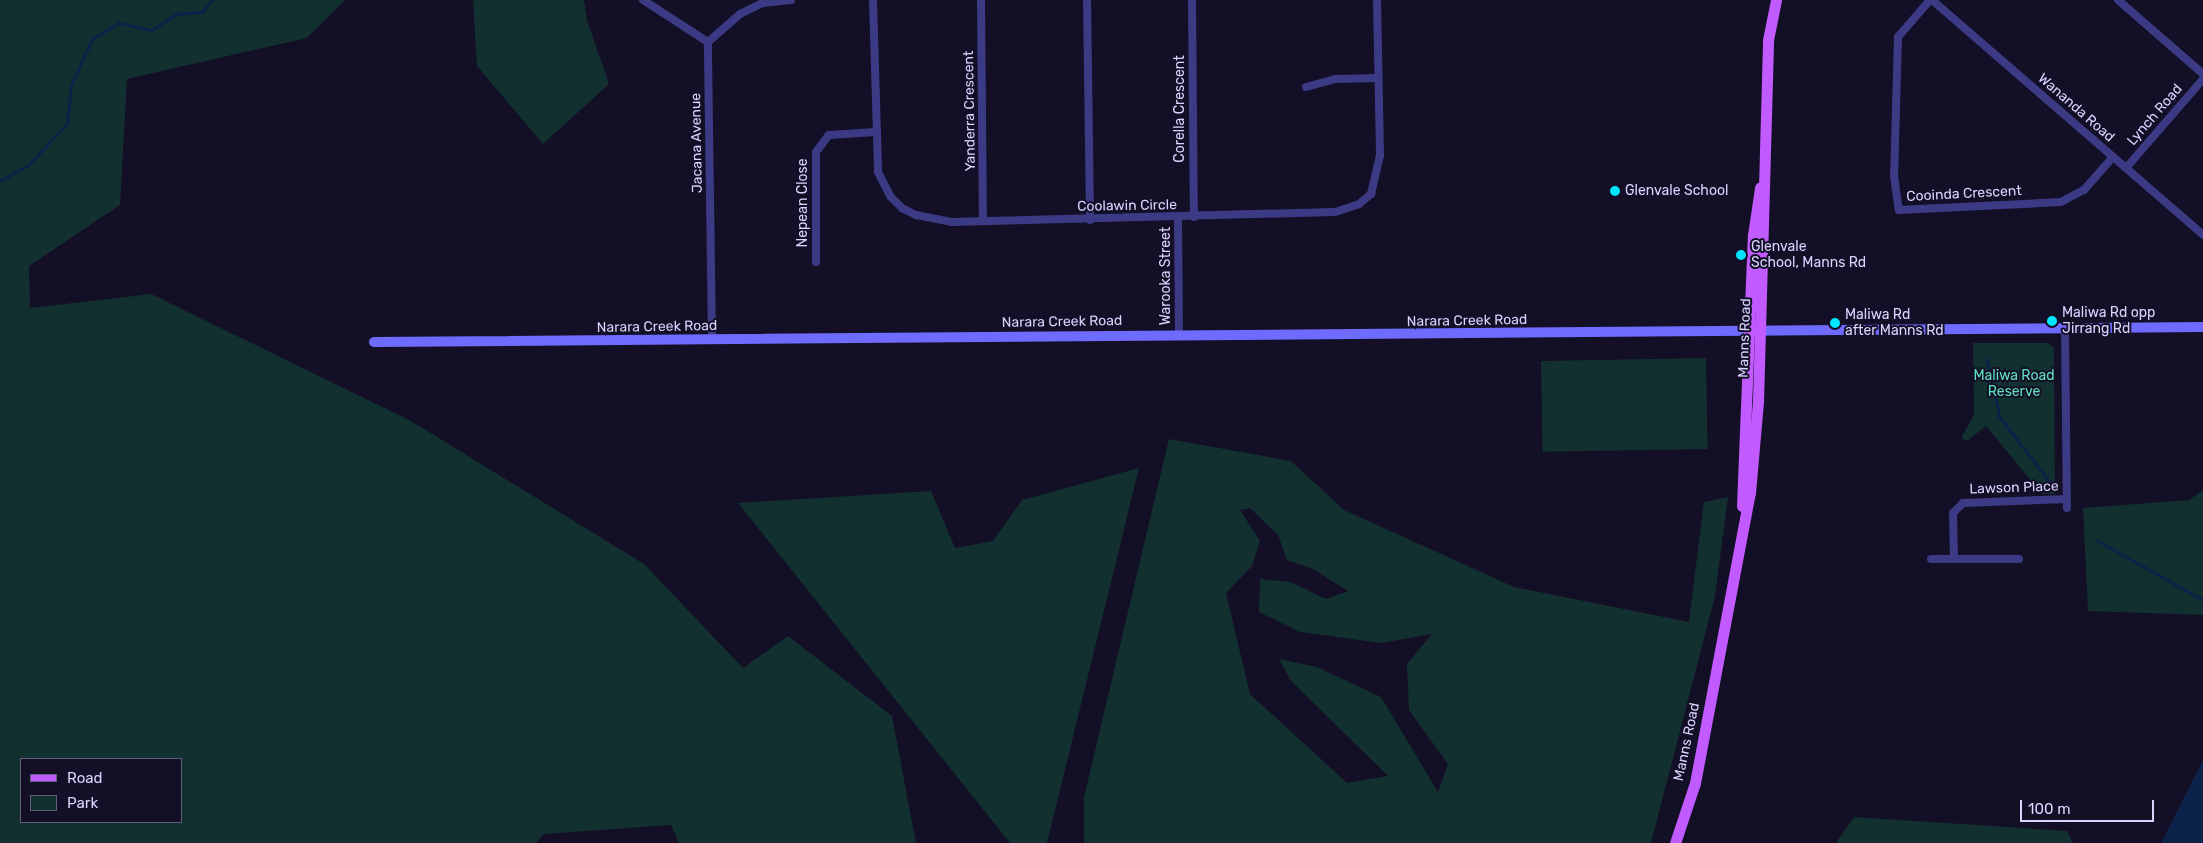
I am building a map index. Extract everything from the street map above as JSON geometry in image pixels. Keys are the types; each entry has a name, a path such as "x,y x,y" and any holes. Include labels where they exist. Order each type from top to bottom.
{"main road":[{"name":"Manns Road","path":"1675,843 1695,783 1743,528 1756,330 1753,235 1765,148 1768,40 1776,0"}],"street":[{"path":"643,0 708,42 740,14 763,3 791,0"},
{"name":"Coolawin Circle","path":"873,0 875,132 878,172 891,197 902,208 933,220 983,221 1178,218 1335,212 1359,204 1371,194 1380,155 1377,0"},
{"name":"Yanderra Crescent","path":"981,0 983,221"},
{"path":"1087,0 1090,220"},
{"name":"Corella Crescent","path":"1192,0 1194,217"},
{"name":"Cooinda Crescent","path":"1931,0 1898,37 1894,176 1900,210 2061,202 2084,190 2113,157"},
{"name":"Wananda Road","path":"1931,0 2203,235"},
{"path":"2118,0 2203,74"},
{"name":"Jacana Avenue","path":"708,42 712,340"},
{"path":"1306,87 1336,79 1378,78"},
{"name":"Lynch Road","path":"2126,168 2203,79"},
{"name":"Nepean Close","path":"816,262 816,152 829,135 875,132"},
{"name":"Warooka Street","path":"1178,218 1178,334"},
{"name":"Narara Creek Road","path":"374,342 1178,334 1386,336 1756,330 2203,327"},
{"name":"Lawson Place","path":"1954,559 1953,513 1963,503 2067,503 2065,328"},
{"path":"1931,559 2019,559"}],"green space":[{"path":"0,0 345,0 307,38 127,79 120,205 29,266 30,308 151,294 411,421 644,564 743,668 788,636 892,716 916,843 679,843 671,825 544,834 536,843 0,843"},
{"path":"473,0 584,0 587,20 609,84 543,144 477,66"},
{"name":"Maliwa Road Reserve","path":"1973,343 2048,343 2054,348 2055,494 2042,494 1986,426 1967,441 1961,438 1974,415"},
{"path":"1706,358 1708,449 1543,452 1541,361"},
{"path":"1169,439 1291,461 1344,510 1514,587 1689,622 1704,502 1728,497 1715,596 1651,843 1084,843 1084,797","holes":["1250,508 1278,535 1287,560 1313,569 1348,591 1326,599 1291,582 1260,579 1259,612 1300,632 1382,643 1432,634 1407,664 1409,710 1448,764 1438,792 1381,697 1317,667 1279,659 1291,681 1388,776 1347,783 1250,694 1226,593 1252,566 1260,541 1240,510"]},
{"path":"1139,468 1047,843 1010,843 738,503 931,491 955,548 993,541 1022,500"},
{"path":"2203,490 2203,615 2088,611 2083,508 2189,500"},
{"path":"1854,817 2067,831 2073,843 1836,843"}],"water":[{"path":"2203,757 2203,843 2161,843 2202,762"}],"waterway":[{"path":"0,181 28,165 67,124 71,85 92,39 119,23 152,30 177,14 202,12 212,0"},
{"path":"1987,359 2000,417 2050,482"},
{"path":"2097,540 2203,600"}],"place":[{"name":"Glenvale School","path":"1615,191"},
{"name":"Glenvale School, Manns Rd","path":"1741,255"},
{"name":"Maliwa Rd opp Jirrang Rd","path":"2052,321"},
{"name":"Maliwa Rd after Manns Rd","path":"1835,323"}]}
